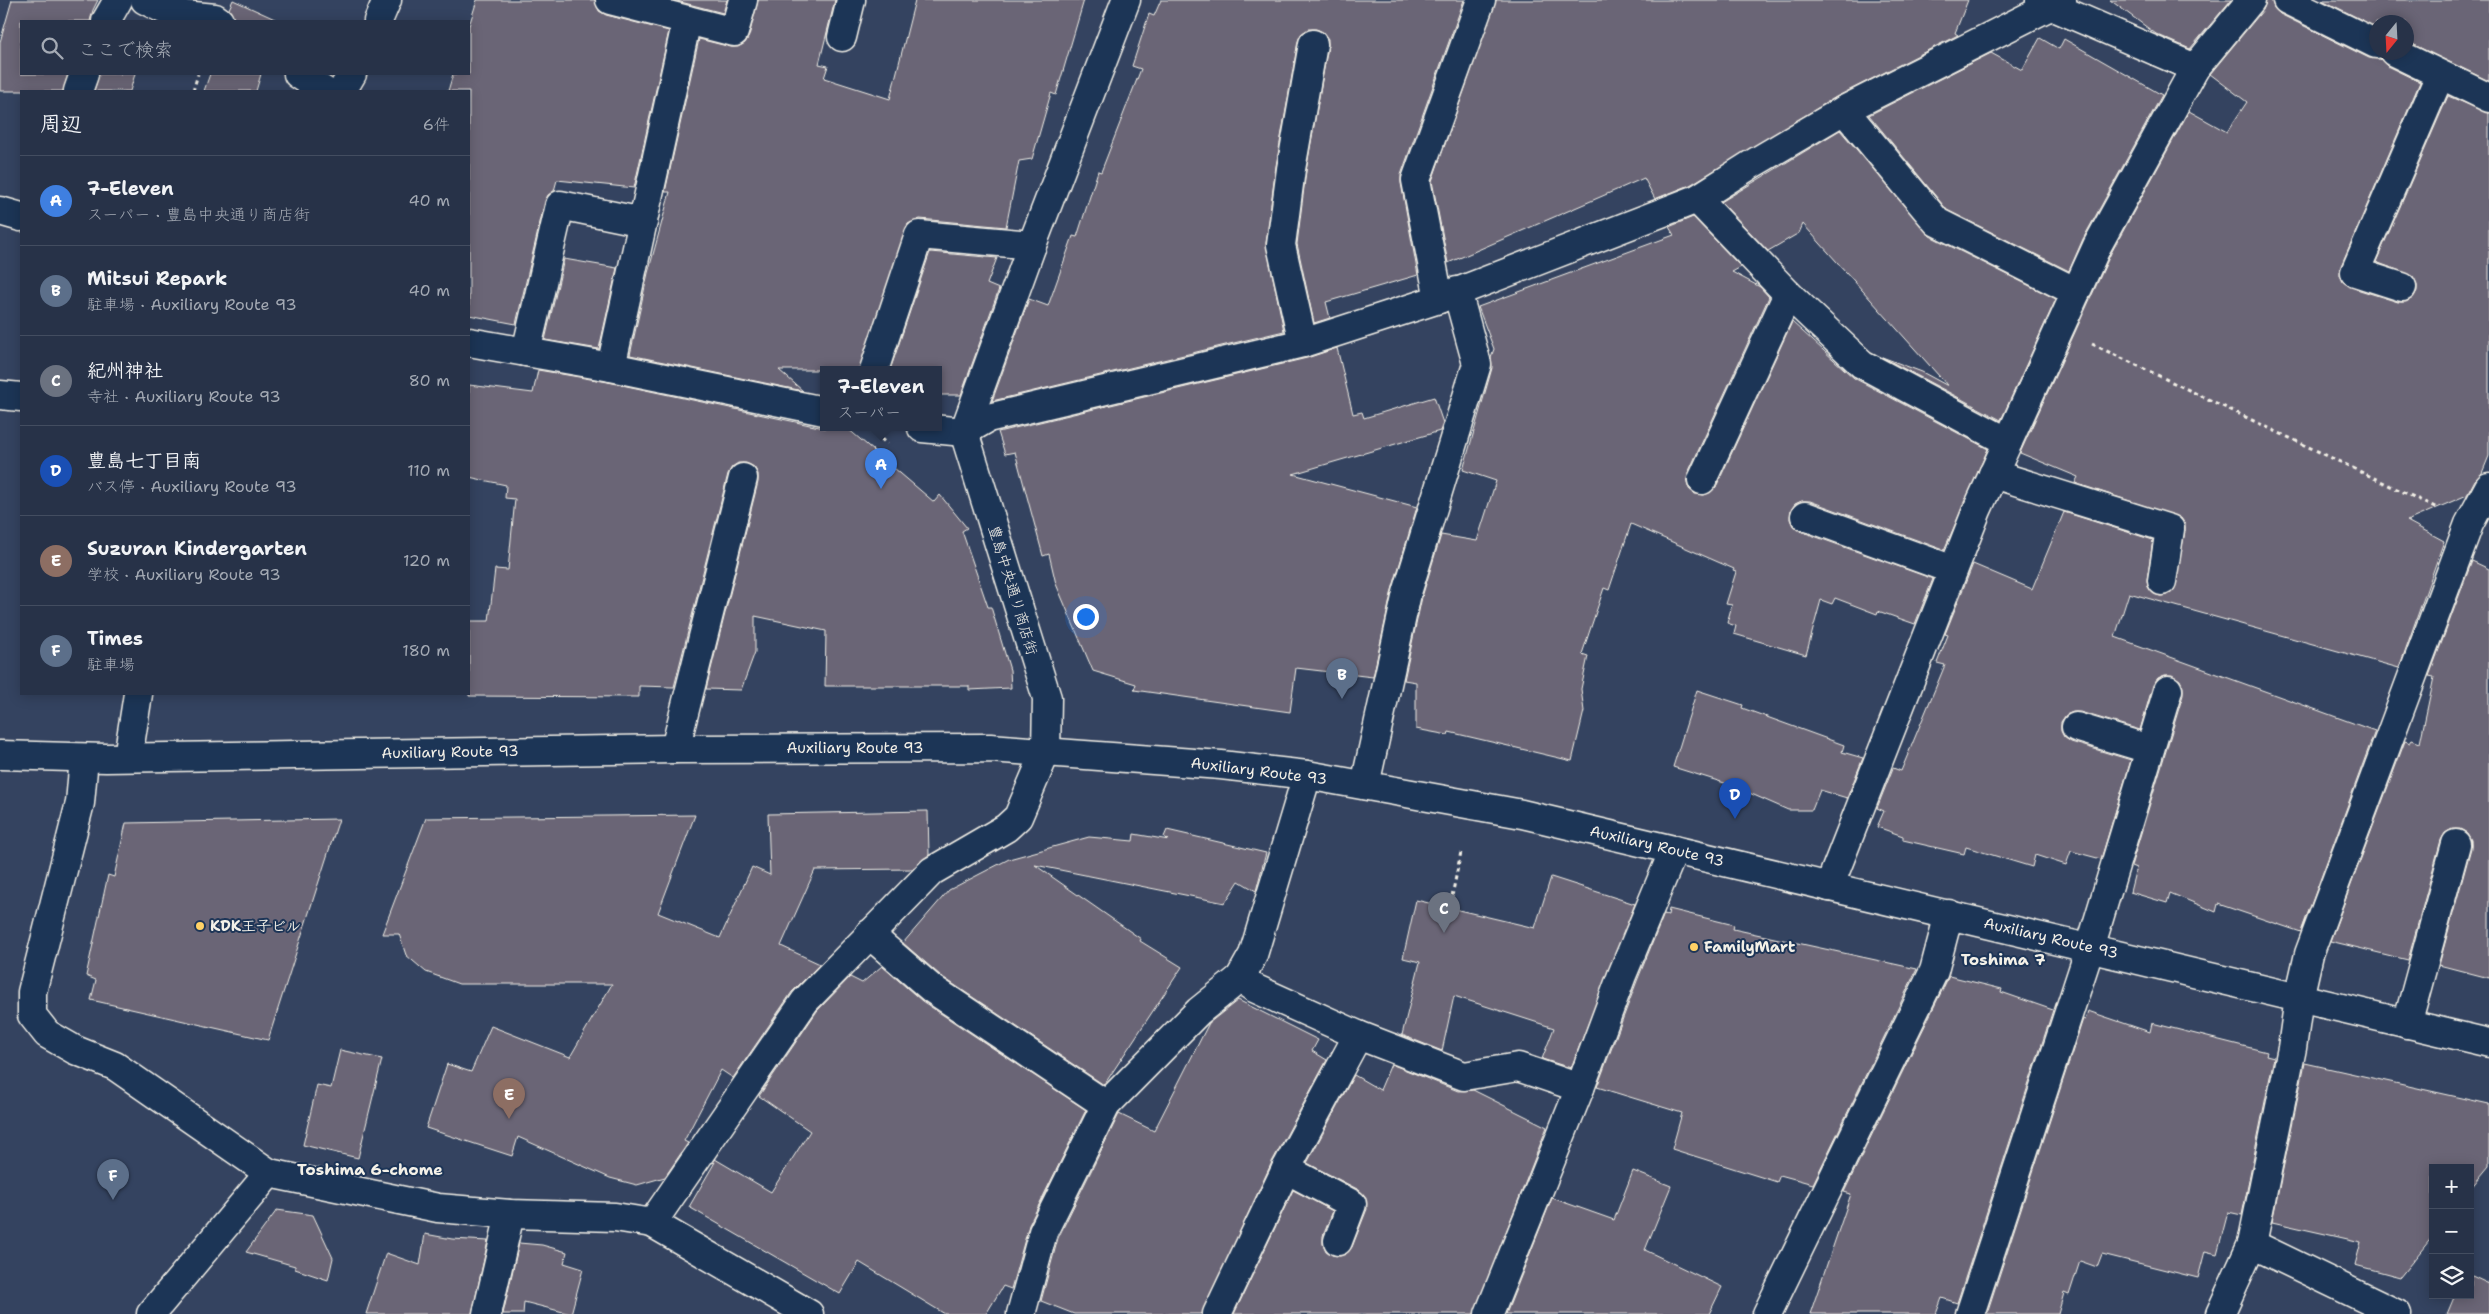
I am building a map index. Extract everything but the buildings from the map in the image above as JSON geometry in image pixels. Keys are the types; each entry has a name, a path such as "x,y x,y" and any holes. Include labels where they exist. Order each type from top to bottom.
{"street":[{"path":"107,20 118,0"},
{"path":"145,0 173,14 218,20"},
{"path":"378,20 387,0"},
{"path":"610,0 734,32 743,0"},
{"path":"842,37 851,0"},
{"path":"964,432 1032,245 1126,0"},
{"path":"1365,785 1407,593 1476,364 1448,295 1416,180 1481,0"},
{"path":"1829,887 1953,570 1993,474 2097,246 2195,68 2251,0"},
{"path":"2287,0 2369,41"},
{"path":"942,430 964,432 996,416 1303,343 1448,295 1697,199 1844,110 2050,2 2195,68"},
{"path":"611,367 686,20"},
{"path":"1303,343 1281,244 1291,169 1313,44"},
{"path":"2410,60 2489,98"},
{"path":"78,90 84,75"},
{"path":"300,75 322,90"},
{"path":"343,90 351,75"},
{"path":"2402,287 2354,272 2440,75"},
{"path":"1844,110 1937,222 2076,292"},
{"path":"1697,199 1788,294 1862,364 2008,442"},
{"path":"526,352 560,205 643,222"},
{"path":"0,211 20,217"},
{"path":"875,366 919,235 1032,245"},
{"path":"1702,480 1788,294"},
{"path":"470,342 611,367 820,410"},
{"path":"0,395 20,397"},
{"name":"豊島中央通り商店街","path":"964,432 1046,698 1046,751"},
{"path":"1993,474 2170,529 2162,581"},
{"path":"675,749 743,478"},
{"path":"2220,1314 2252,1244 2292,1048 2298,998 2309,954 2469,524 2489,487"},
{"path":"1805,516 1953,570"},
{"path":"1970,1314 2090,948 2168,690"},
{"path":"128,757 138,695"},
{"path":"2076,727 2149,749"},
{"name":"Auxiliary Route 93","path":"0,755 84,758 675,749 990,748 1221,765 1306,775 1522,814 2489,1043"},
{"path":"652,1223 805,1001 932,871 1006,828 1018,817 1046,751"},
{"path":"84,758 80,803 32,992 32,1014 46,1034 75,1050 115,1066 269,1173 438,1208 510,1214 615,1217 652,1223 809,1314"},
{"path":"1025,1312 1043,1232 1106,1106 1199,1010 1240,978 1253,955 1306,775"},
{"path":"2407,1024 2456,844"},
{"path":"1490,1314 1580,1088 1622,975 1674,850"},
{"path":"1766,1314 1934,971 1948,914"},
{"path":"869,934 931,988 1106,1106"},
{"path":"1240,978 1254,988 1358,1035 1464,1076 1518,1067 1580,1088"},
{"path":"1217,1314 1286,1169 1358,1035"},
{"path":"1286,1169 1352,1204 1338,1241"},
{"path":"151,1314 269,1173"},
{"path":"487,1314 510,1214"},
{"path":"2252,1244 2397,1314"}],"path":[{"path":"192,90 198,75"},
{"path":"2060,329 2469,524"},
{"path":"872,431 887,444"},
{"path":"1452,896 1461,852"}],"place":[{"name":"7-Eleven","path":"881,489"},
{"name":"Mitsui Repark","path":"1342,699"},
{"name":"豊島七丁目南","path":"1735,819"},
{"name":"KDK王子ビル","path":"200,926"},
{"name":"紀州神社","path":"1444,933"},
{"name":"FamilyMart","path":"1694,947"},
{"name":"Suzuran Kindergarten","path":"509,1119"},
{"name":"Times","path":"113,1200"}],"district":[{"name":"Toshima 7","path":"2003,959"},
{"name":"Toshima 6-chome","path":"370,1169"}]}
